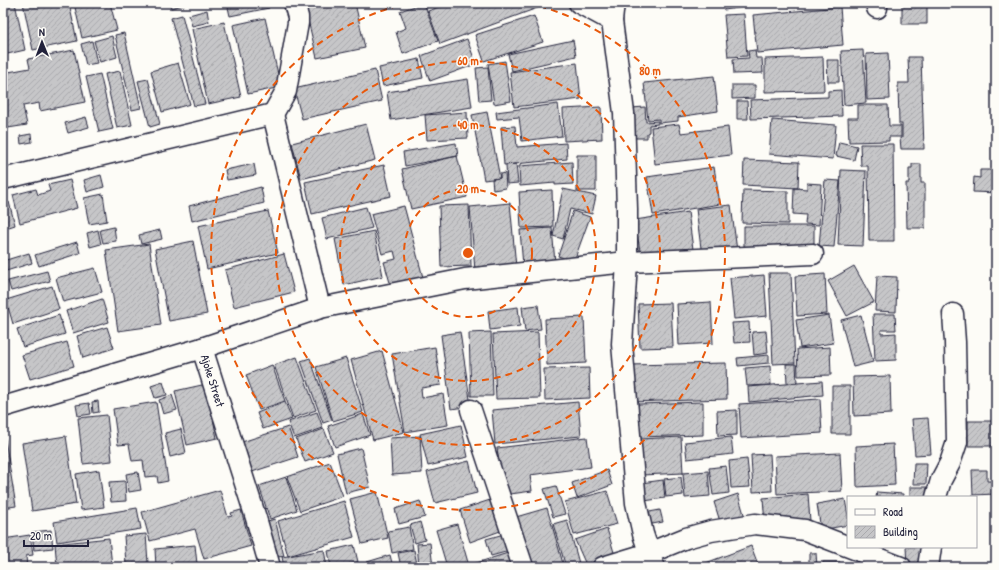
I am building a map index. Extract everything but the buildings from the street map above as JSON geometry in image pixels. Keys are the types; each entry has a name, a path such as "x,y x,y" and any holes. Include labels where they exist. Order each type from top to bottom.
{"street":[{"path":"294,3 298,23 286,91 273,114 320,308"},
{"path":"579,3 613,12 624,113 627,209 622,344 627,417 636,503 651,560"},
{"path":"3,179 273,114"},
{"path":"202,348 320,308 465,279 626,262 813,254"},
{"path":"936,496 941,480 950,463 957,442 953,314"},
{"name":"Ajoke Street","path":"3,408 202,348 270,567"},
{"path":"471,410 523,567"},
{"path":"603,567 651,560 686,538 711,531 755,524 805,530 847,546"},
{"path":"852,548 901,567"},
{"path":"928,567 931,548"}]}
